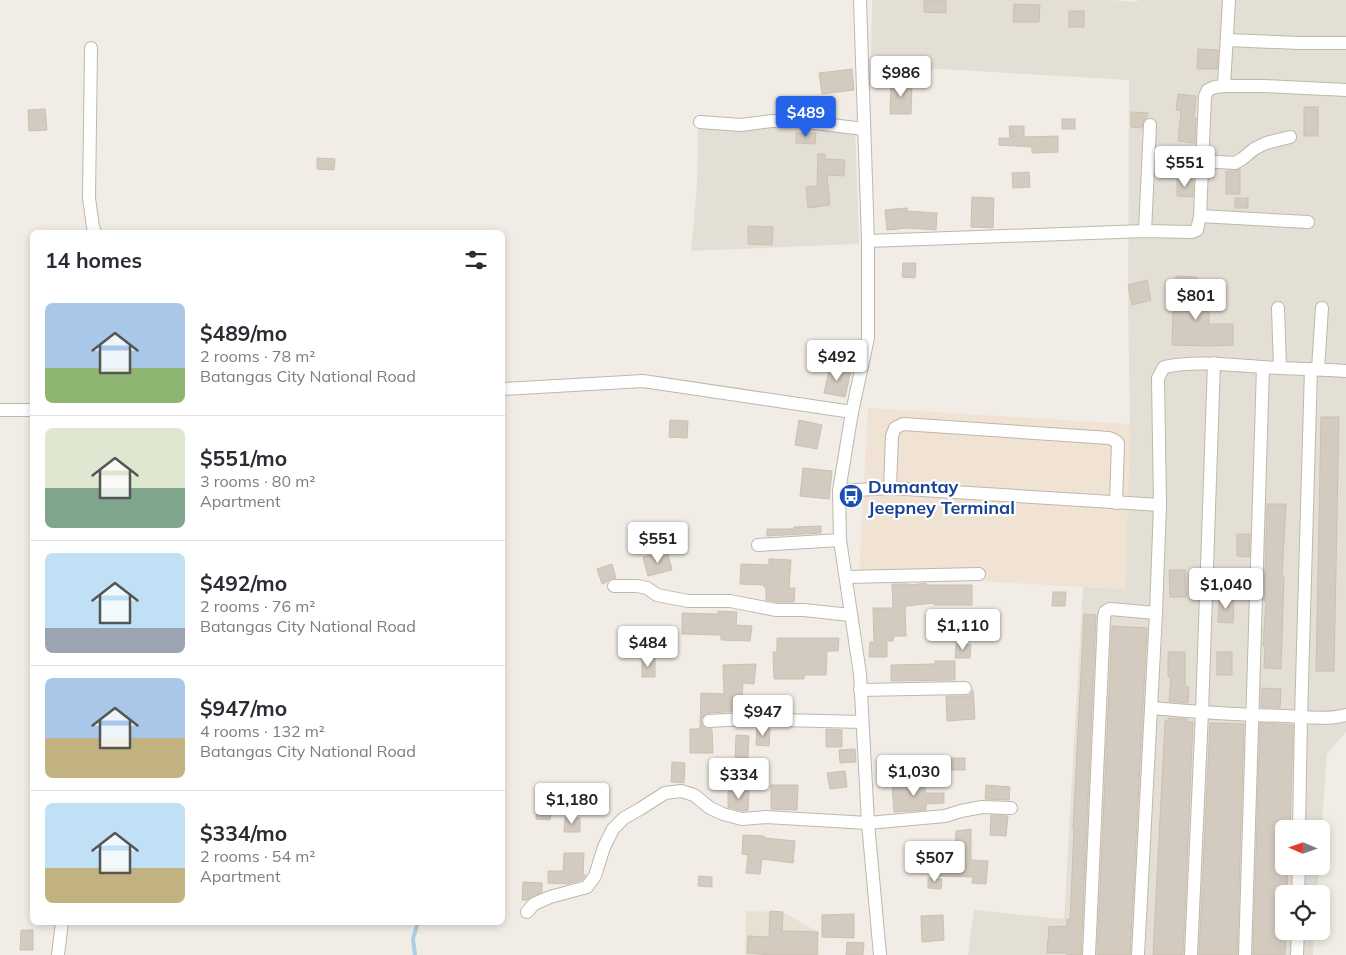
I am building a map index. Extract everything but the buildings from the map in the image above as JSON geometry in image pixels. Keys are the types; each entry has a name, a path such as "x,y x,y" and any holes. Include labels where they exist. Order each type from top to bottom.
{"street":[{"path":"860,0 868,240 868,338 852,412 839,491 840,540 860,674 868,823 880,955"},
{"path":"1224,86 1229,0"},
{"path":"1227,40 1346,43"},
{"path":"91,48 89,198 94,230"},
{"path":"868,240 1145,231 1192,232 1197,230 1200,216 1205,96 1208,90 1224,86 1346,90"},
{"path":"700,122 741,125 772,121 799,121 864,129"},
{"path":"1145,231 1150,125"},
{"path":"1202,162 1235,163 1266,143 1290,137"},
{"path":"1200,216 1308,222"},
{"path":"1278,308 1280,368"},
{"path":"1299,820 1301,717 1315,369 1322,308"},
{"path":"1138,955 1160,506 1158,378 1164,366 1176,364 1214,363 1346,371"},
{"path":"1191,955 1202,712 1214,363"},
{"path":"1245,955 1263,367"},
{"path":"505,389 643,381 852,412"},
{"path":"0,410 30,410"},
{"path":"890,488 892,436 895,428 903,424 1109,438 1118,444 1116,503"},
{"path":"839,491 890,488 1160,506"},
{"path":"758,545 840,540"},
{"path":"846,577 979,574"},
{"path":"614,586 647,588 657,595 688,601 730,600 776,610 804,610 850,615"},
{"path":"1089,955 1105,612 1110,609 1156,612"},
{"path":"860,690 965,688"},
{"path":"1151,708 1301,717 1338,717 1346,715"},
{"path":"709,721 745,719 862,722"},
{"path":"527,912 534,904 550,897 587,888 595,876 604,847 613,829 624,818 665,793 681,791 694,795 710,808 742,819 766,817 868,823 945,816 982,807 1011,808"},
{"path":"58,955 62,925"},
{"path":"1297,955 1298,940"}],"shaded area":[{"path":"872,0 1112,0 1137,2 1137,0 1346,0 1346,732 1327,754 1322,820 1275,820 1275,875 1318,875 1318,885 1275,885 1275,940 1314,940 1313,955 968,955 974,910 1064,919 1083,587 1125,589 1130,424 1128,307 1129,80 871,65"},
{"path":"698,125 855,125 859,244 691,251 697,184"},
{"path":"868,408 1130,424 1125,589 859,575"},
{"path":"746,911 783,912 818,932 819,955 745,955"}],"waterway":[{"path":"415,955 413,939 417,925"}],"place":[{"name":"Dumantay Jeepney Terminal","path":"851,496"}]}
